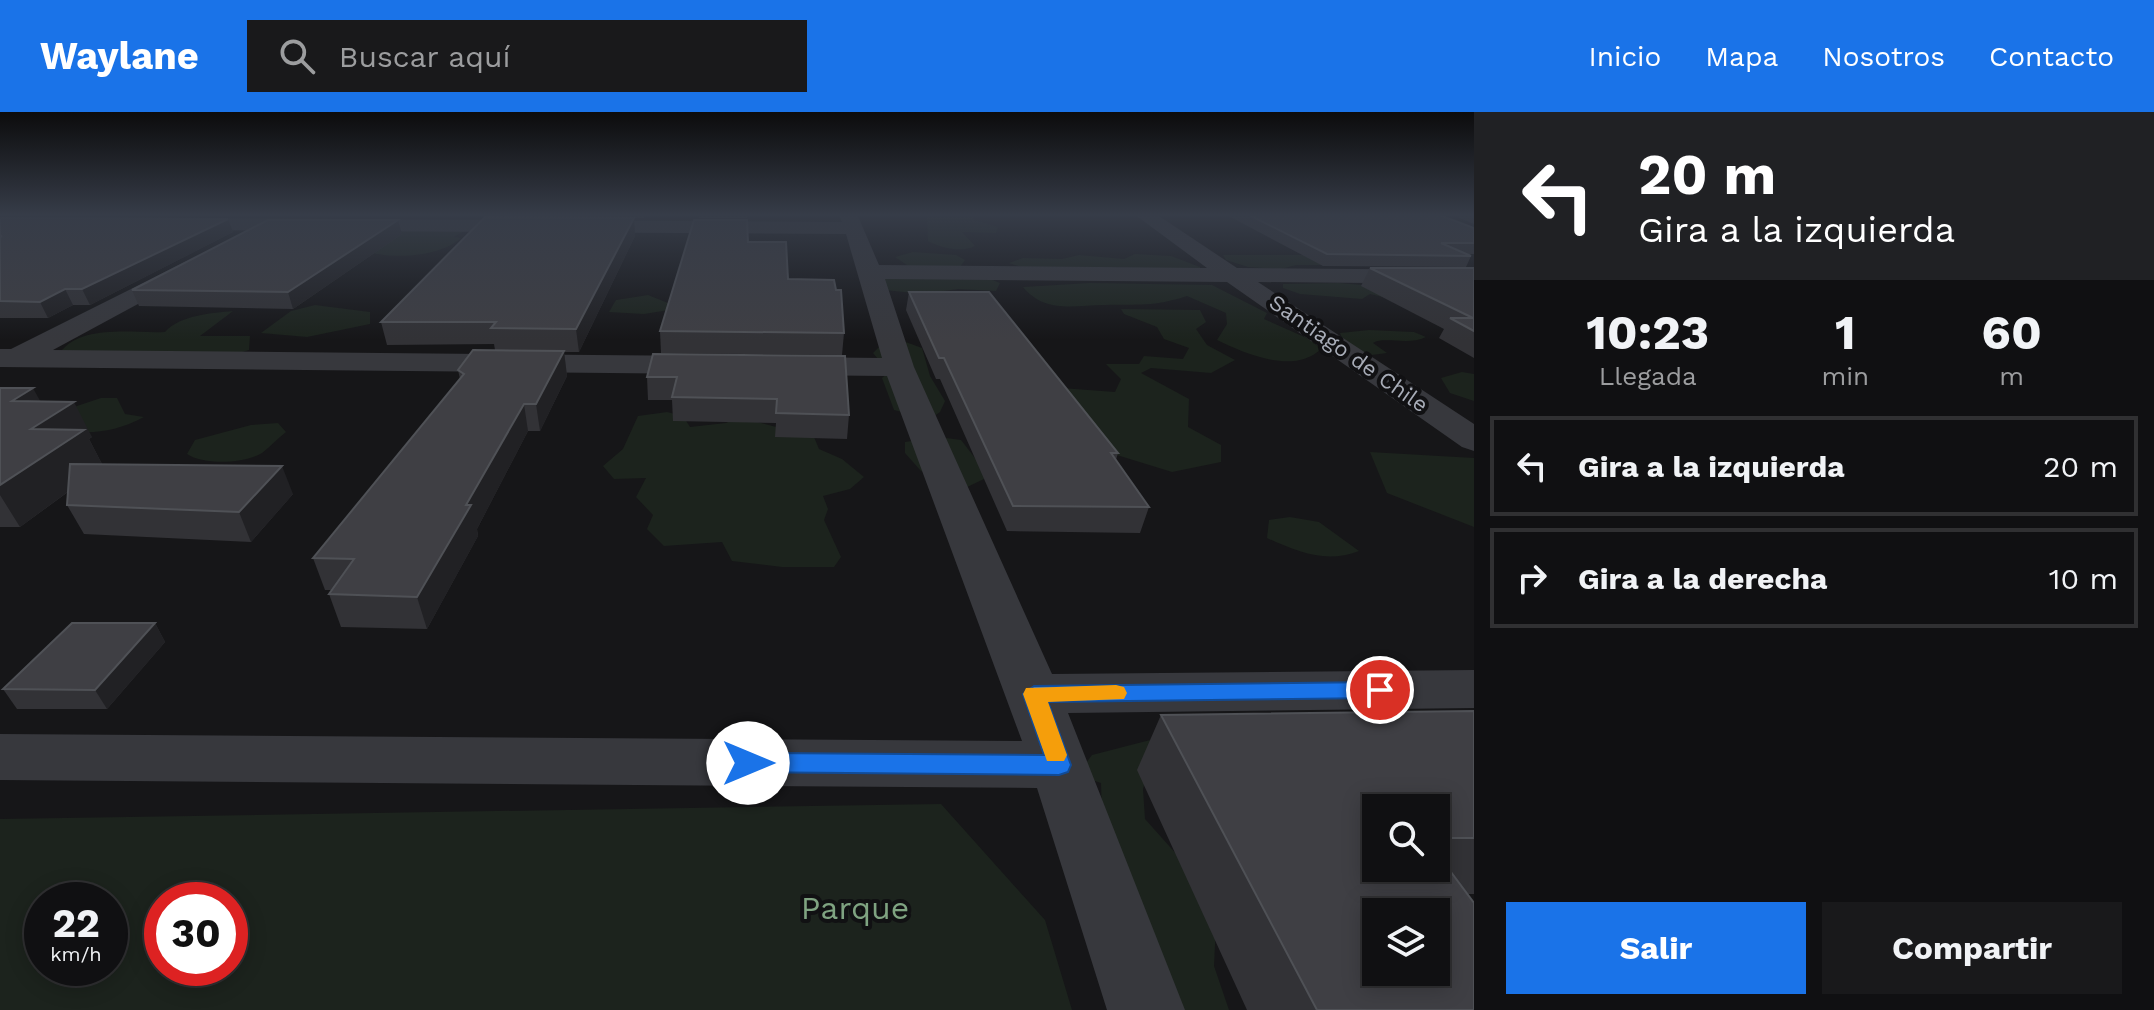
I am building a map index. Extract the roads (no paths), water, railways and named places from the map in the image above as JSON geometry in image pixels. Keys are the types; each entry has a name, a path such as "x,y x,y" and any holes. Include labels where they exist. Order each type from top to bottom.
{"street":[{"path":"6,361 210,256"},
{"path":"864,256 899,367 1034,694 1146,1010"},
{"name":"Santiago de Chile","path":"1207,256 1474,440"},
{"path":"871,272 1474,277"},
{"path":"6,361 899,367"},
{"path":"1034,694 1474,689"},
{"path":"0,757 1059,765"}],"park label":[{"name":"Parque","path":"855,908"}]}
